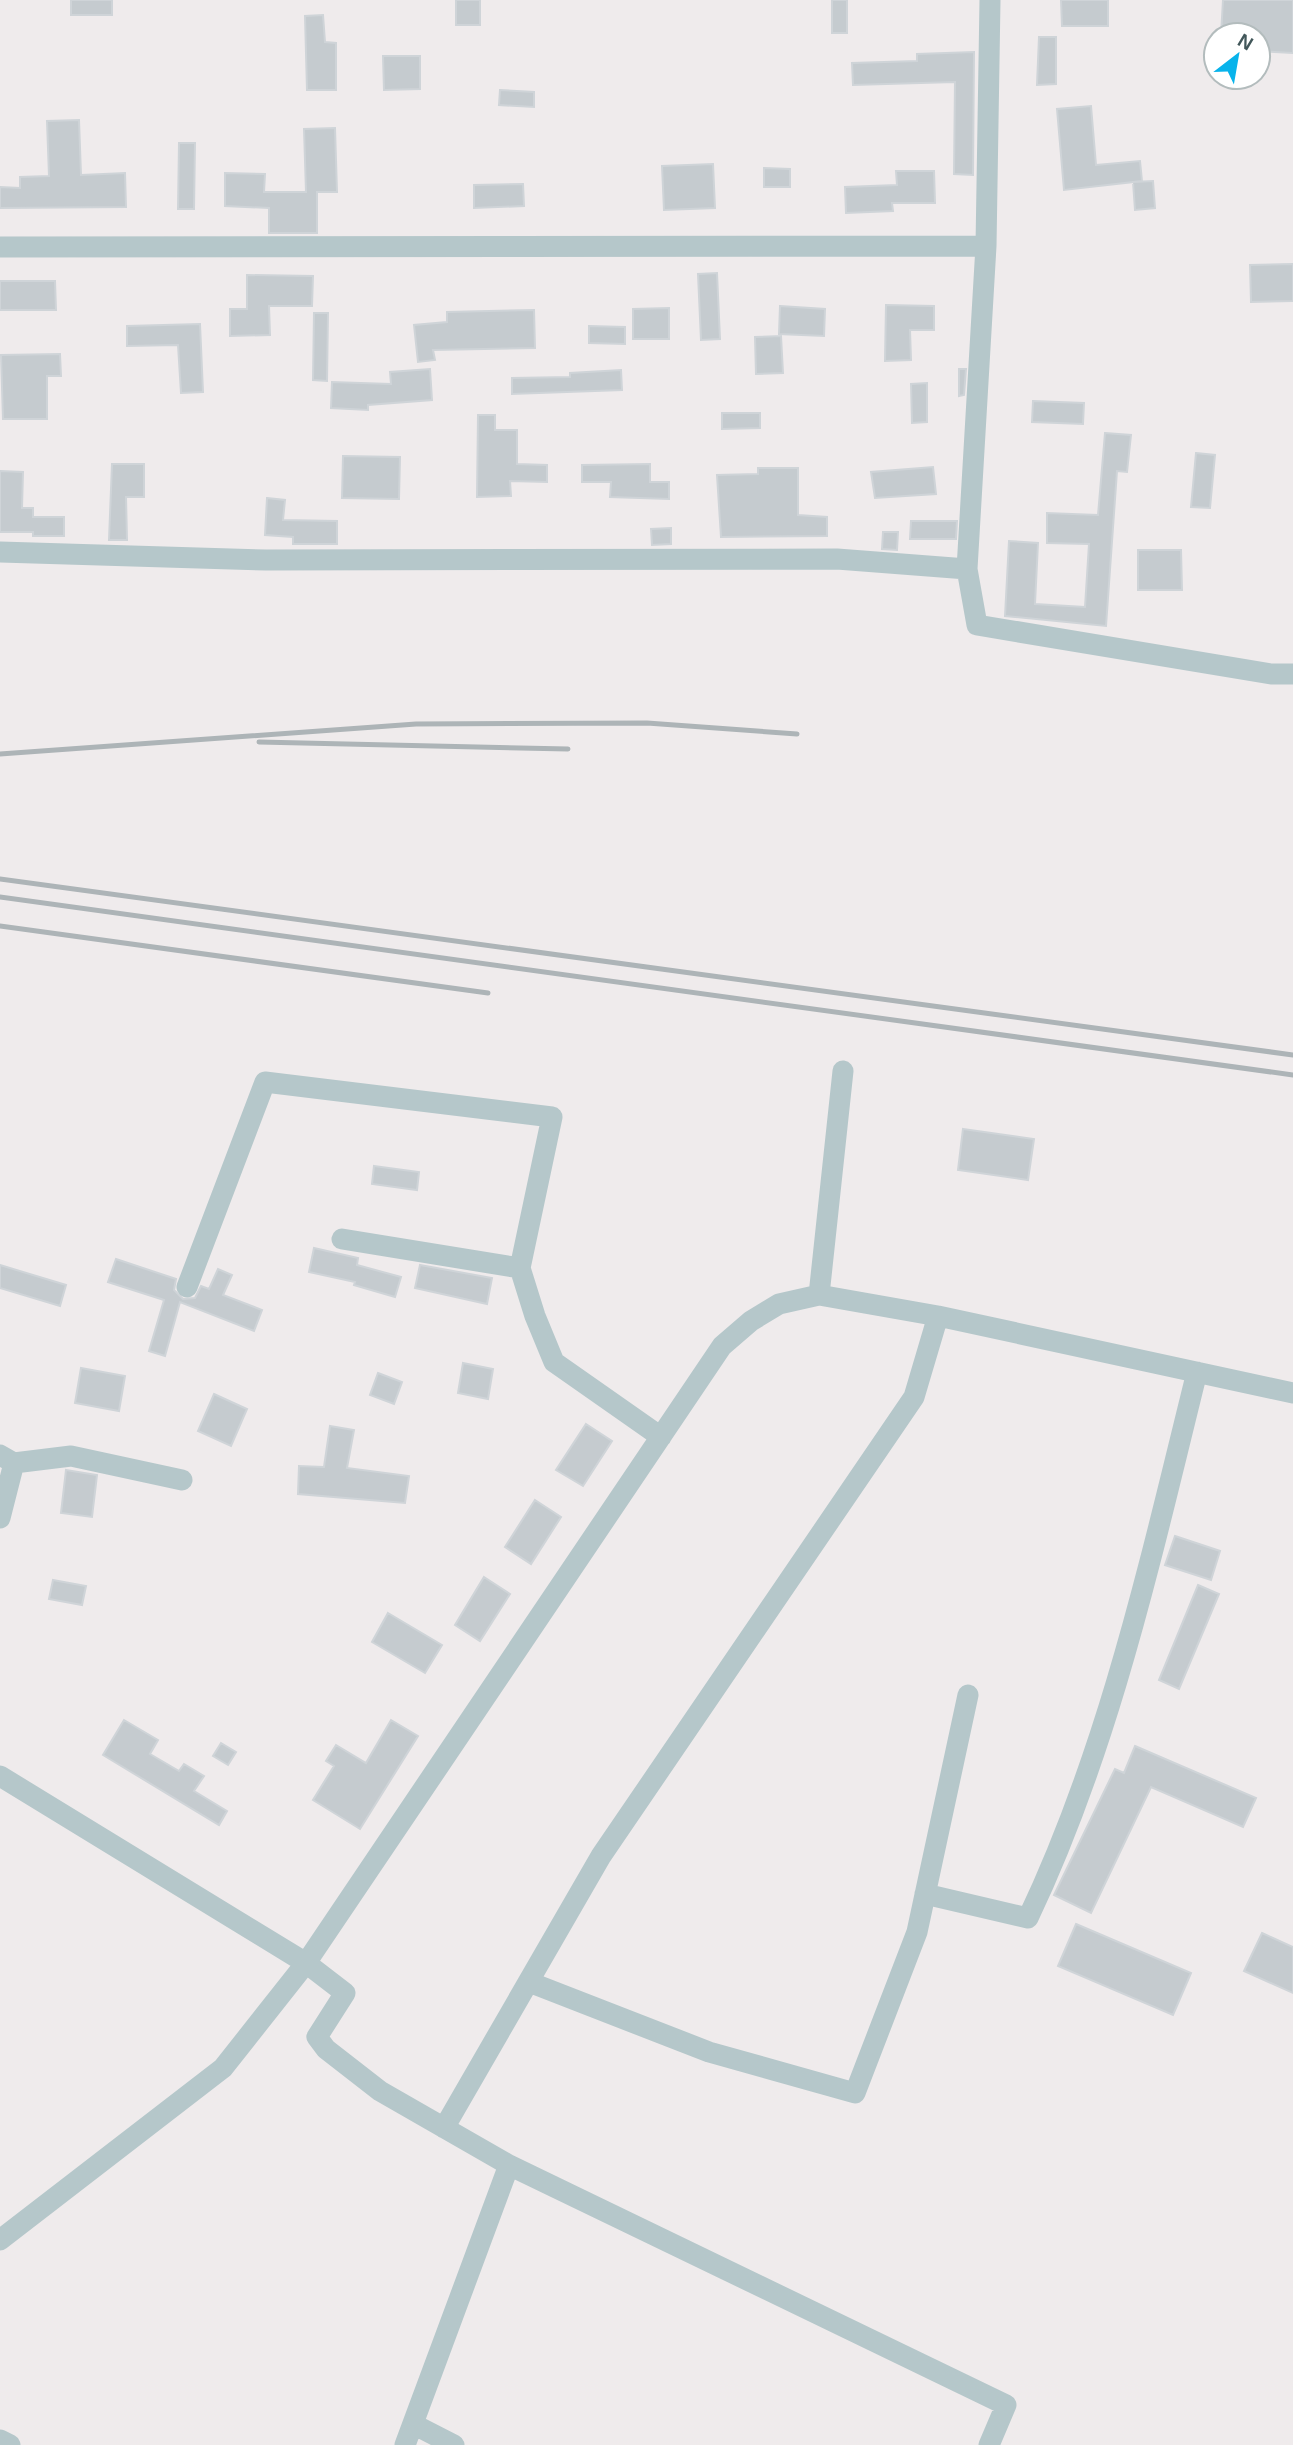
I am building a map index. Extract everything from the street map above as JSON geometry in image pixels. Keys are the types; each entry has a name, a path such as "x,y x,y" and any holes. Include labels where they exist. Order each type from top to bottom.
{"street":[{"path":"990,0 986,246 967,569 977,625 1271,674 1293,674"},
{"path":"0,247 986,246"},
{"path":"0,552 265,560 836,559 967,569"},
{"path":"819,1295 843,1071"},
{"path":"187,1287 265,1082 552,1116 520,1268 535,1316 554,1362 661,1437"},
{"path":"342,1239 520,1268"},
{"path":"0,2240 223,2068 306,1963 722,1346 751,1321 779,1304 819,1295 938,1316 1293,1393"},
{"path":"444,2128 601,1856 914,1397 938,1316"},
{"path":"925,1894 1028,1918 1059,1852 1133,1629 1198,1372"},
{"path":"0,1518 7,1459 71,1456 182,1480"},
{"path":"529,1982 709,2052 855,2093 917,1932 968,1695"},
{"path":"0,1776 306,1963 345,1993 317,2037 326,2049 380,2091 509,2165 1006,2405 989,2445"},
{"path":"405,2445 509,2165"},
{"path":"413,2424 454,2445"},
{"path":"0,2440 10,2445"}],"building":[{"path":"71,0 112,0 112,15 71,15"},
{"path":"456,0 480,0 480,25 456,25"},
{"path":"832,0 847,0 847,33 832,33"},
{"path":"1061,0 1108,0 1108,26 1062,26"},
{"path":"1223,0 1293,0 1293,53 1272,52 1272,21 1222,21"},
{"path":"323,15 325,42 336,43 336,90 307,90 305,16"},
{"path":"1039,37 1056,37 1056,84 1037,85"},
{"path":"974,52 973,175 954,174 955,82 853,85 852,63 917,61 917,54"},
{"path":"383,56 420,56 420,89 384,90"},
{"path":"500,90 534,92 534,107 499,105"},
{"path":"1091,106 1096,165 1140,161 1142,181 1064,190 1057,109"},
{"path":"79,120 81,175 125,173 126,207 0,208 0,187 20,188 20,177 49,176 47,121"},
{"path":"335,128 337,192 317,192 317,233 269,233 269,208 225,206 225,173 265,174 264,192 306,192 304,129"},
{"path":"179,143 195,143 194,209 178,209"},
{"path":"713,164 715,208 664,210 662,166"},
{"path":"764,168 790,169 790,187 764,187"},
{"path":"896,171 934,171 935,203 892,203 893,211 846,213 845,187 897,185"},
{"path":"1153,181 1155,208 1135,210 1133,182"},
{"path":"523,184 524,206 474,208 474,185"},
{"path":"1293,264 1293,301 1251,302 1250,265"},
{"path":"717,273 720,339 701,340 698,274"},
{"path":"247,275 313,276 312,306 269,306 270,335 230,336 230,309 247,309"},
{"path":"0,281 55,281 56,310 0,310"},
{"path":"886,305 934,306 934,330 910,330 911,360 885,361"},
{"path":"780,306 825,309 824,336 779,334"},
{"path":"669,308 669,339 633,339 633,309"},
{"path":"534,310 535,348 433,350 435,360 418,362 414,325 447,322 447,312"},
{"path":"314,313 328,313 327,381 313,380"},
{"path":"200,324 203,392 181,393 178,345 127,346 127,326"},
{"path":"589,326 625,327 625,344 589,343"},
{"path":"781,336 783,373 756,374 755,337"},
{"path":"60,354 61,376 47,376 47,419 3,419 1,355"},
{"path":"430,369 432,400 368,405 368,410 331,408 332,382 391,384 390,372"},
{"path":"959,369 966,369 964,395 959,396"},
{"path":"621,370 622,390 512,394 512,378 570,377 570,373"},
{"path":"927,383 927,422 912,423 911,384"},
{"path":"1033,401 1084,403 1083,424 1032,422"},
{"path":"722,413 760,413 760,428 722,429"},
{"path":"478,415 495,415 495,430 517,430 517,464 547,465 547,482 510,481 511,496 477,497"},
{"path":"1105,433 1131,435 1127,472 1117,471 1106,626 1005,616 1009,541 1038,543 1035,604 1085,607 1089,544 1047,543 1047,513 1098,515"},
{"path":"1196,453 1215,455 1210,508 1191,507"},
{"path":"343,456 400,457 399,499 342,498"},
{"path":"112,464 144,464 144,497 126,497 127,540 109,540"},
{"path":"650,464 650,482 669,482 669,499 610,497 611,482 582,482 582,465"},
{"path":"933,467 936,494 875,498 871,472"},
{"path":"758,468 798,468 798,515 827,517 827,536 721,537 717,475 758,474"},
{"path":"0,471 23,472 22,508 33,508 33,517 64,517 64,536 0,532"},
{"path":"267,498 285,500 283,520 337,521 337,544 293,544 293,537 265,535"},
{"path":"911,521 957,521 956,539 910,539"},
{"path":"671,528 671,544 652,545 651,529"},
{"path":"883,532 898,532 897,550 882,549"},
{"path":"1138,550 1181,550 1182,590 1138,590"},
{"path":"963,1129 1034,1139 1028,1180 958,1170"},
{"path":"374,1166 419,1172 417,1190 372,1184"},
{"path":"314,1248 358,1258 357,1265 401,1277 395,1297 354,1285 355,1282 309,1272"},
{"path":"116,1259 176,1279 174,1290 183,1299 195,1298 201,1286 209,1289 218,1269 232,1275 223,1295 262,1310 254,1331 180,1302 165,1356 149,1351 164,1300 108,1282"},
{"path":"0,1265 66,1285 60,1306 0,1288"},
{"path":"420,1265 492,1278 487,1304 415,1288"},
{"path":"463,1363 493,1369 488,1399 458,1393"},
{"path":"81,1368 125,1376 119,1411 75,1403"},
{"path":"378,1373 402,1382 394,1404 370,1395"},
{"path":"214,1394 247,1409 231,1446 198,1431"},
{"path":"586,1424 612,1441 583,1486 556,1470"},
{"path":"330,1426 354,1430 347,1468 409,1476 405,1503 298,1494 299,1466 324,1467"},
{"path":"66,1470 97,1475 92,1517 61,1513"},
{"path":"535,1500 561,1517 531,1564 505,1547"},
{"path":"1175,1536 1220,1551 1211,1580 1165,1565"},
{"path":"484,1577 510,1594 480,1641 455,1625"},
{"path":"53,1580 86,1586 82,1605 49,1599"},
{"path":"1198,1585 1219,1594 1179,1689 1159,1680"},
{"path":"388,1613 442,1645 425,1673 372,1642"},
{"path":"124,1720 158,1740 150,1754 179,1771 184,1764 204,1776 194,1791 227,1811 219,1825 103,1755"},
{"path":"391,1720 418,1736 360,1829 313,1800 334,1766 326,1761 336,1745 366,1763"},
{"path":"221,1743 236,1752 228,1765 213,1756"},
{"path":"1135,1746 1256,1798 1243,1827 1151,1787 1091,1913 1054,1895 1115,1769 1124,1773"},
{"path":"1076,1924 1191,1973 1173,2015 1058,1966"},
{"path":"1262,1933 1293,1947 1293,1993 1244,1971"}],"railway":[{"path":"0,754 416,724 647,723 797,734"},
{"path":"259,742 568,749"},
{"path":"0,879 1293,1055"},
{"path":"0,897 1293,1075"},
{"path":"0,926 488,993"}]}
